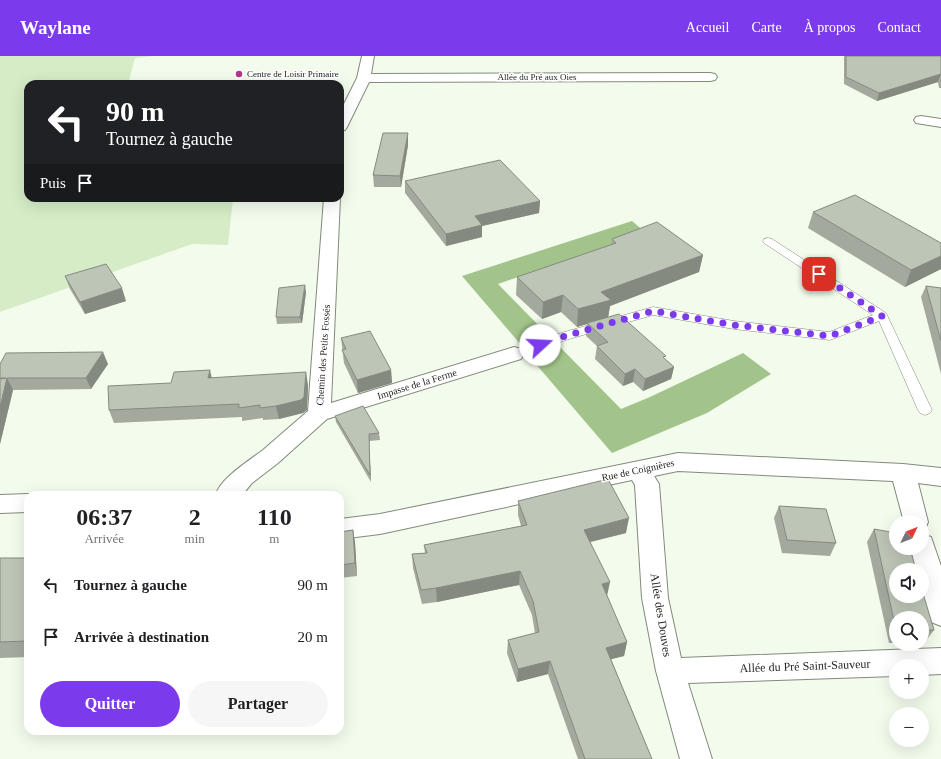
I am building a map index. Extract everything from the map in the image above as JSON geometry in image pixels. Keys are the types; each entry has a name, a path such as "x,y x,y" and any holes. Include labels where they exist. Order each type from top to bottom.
{"street":[{"path":"344,119 364,78 368,56"},
{"name":"Allée du Pré aux Oies","path":"364,78 710,77"},
{"path":"921,120 941,123"},
{"name":"Chemin des Petits Fossés","path":"230,491 244,477 270,457 319,414 332,202"},
{"name":"Impasse de la Ferme","path":"319,414 514,354"},
{"name":"Rue de Coignières","path":"344,528 380,524 678,462 903,473 941,477"},
{"name":"Allée des Douves","path":"638,470 647,484 655,598 670,671 696,759"},
{"path":"903,473 914,515"},
{"path":"0,504 24,503"},
{"path":"925,555 941,614"},
{"name":"Allée du Pré Saint-Sauveur","path":"670,671 941,661"}],"lane":[{"path":"768,241 882,316 925,410"},
{"path":"514,354 565,336 653,311 734,325 830,336 882,316"}],"shaded area":[{"path":"0,56 153,56 135,58 129,80 24,80 24,202 233,202 228,245 192,244 0,312"},
{"path":"632,221 646,233 498,284 549,336 522,346 462,276"},
{"path":"558,345 621,409 743,353 771,374 707,413 612,453 529,356"}],"building":[{"path":"846,56 941,56 941,74 879,93 846,77"},
{"path":"383,133 408,133 400,176 373,175"},
{"path":"500,160 540,201 475,216 482,225 446,234 405,181"},
{"path":"855,195 941,243 941,256 911,270 813,212"},
{"path":"657,222 703,255 601,292 611,300 578,309 563,295 543,302 517,277 616,243 612,239"},
{"path":"106,264 122,288 80,302 65,276"},
{"path":"305,285 300,317 276,317 279,288"},
{"path":"926,286 941,288 941,341"},
{"path":"619,314 666,356 663,357 674,367 645,379 635,369 625,374 597,346 608,342 587,323"},
{"path":"370,331 391,370 357,380 342,350 346,349 341,338"},
{"path":"103,352 86,378 7,378 0,407 0,379 6,378 0,378 0,364 6,353"},
{"path":"210,370 208,378 306,372 304,397 301,400 260,408 260,405 239,408 239,404 109,410 108,386 171,383 174,372"},
{"path":"363,406 379,433 369,434 370,475 335,416"},
{"path":"608,479 629,518 584,530 610,582 602,584 627,642 606,648 652,759 585,759 550,661 518,669 508,640 539,632 533,601 520,571 421,590 412,554 427,553 424,545 527,525 518,501"},
{"path":"779,506 826,509 836,543 787,540"},
{"path":"874,529 889,532 889,555 912,555 914,563 889,563 889,598"},
{"path":"353,530 355,563 344,564 344,531"},
{"path":"0,558 24,558 24,641 0,642"},
{"path":"890,603 926,603 928,611 892,611"},
{"path":"929,613 934,630 929,630"}],"place":[{"name":"Centre de Loisir Primaire","path":"239,74"}],"route":[{"path":"540,345 565,336 653,311 734,325 830,336 882,316 819,274"}]}
